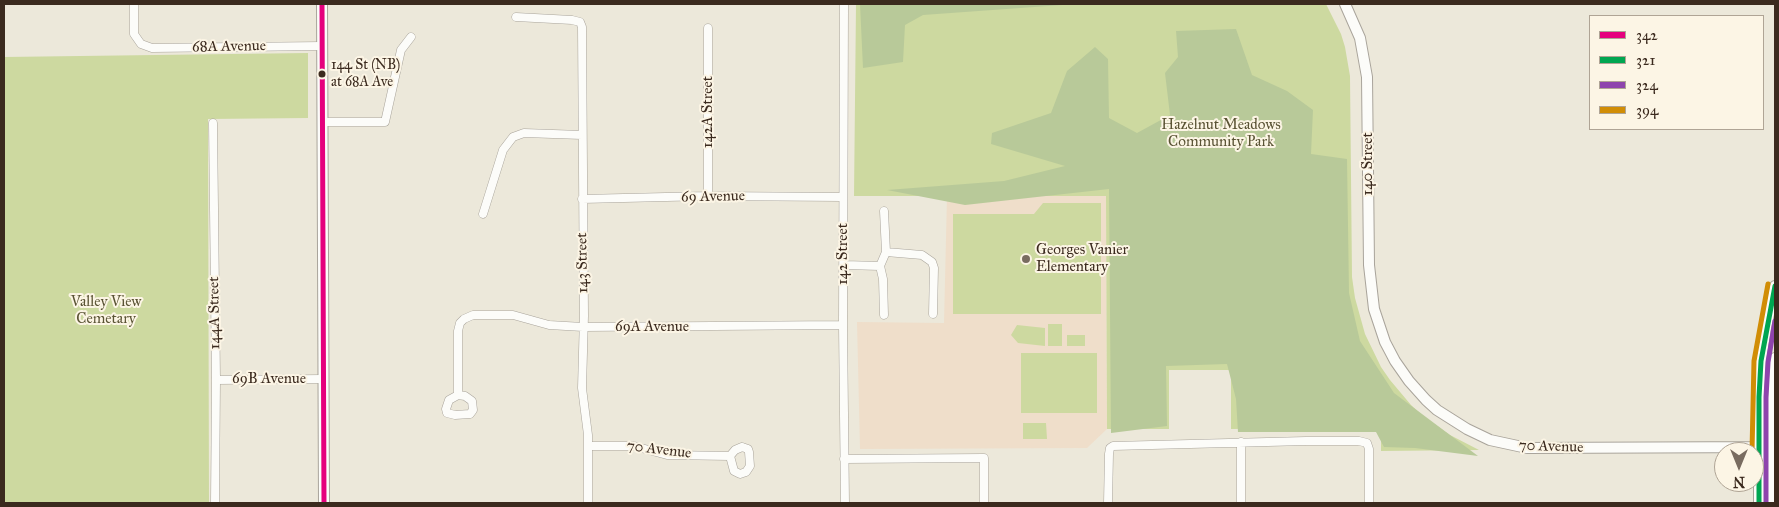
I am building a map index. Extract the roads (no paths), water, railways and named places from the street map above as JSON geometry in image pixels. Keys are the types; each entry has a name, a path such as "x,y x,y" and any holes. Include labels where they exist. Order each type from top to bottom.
{"main road":[{"path":"322,4 324,503"},
{"name":"140 Street","path":"1345,4 1360,38 1367,78 1369,273 1374,309 1380,328"},
{"path":"1759,442 1761,361 1775,286"},
{"name":"70 Avenue","path":"1380,328 1395,362 1426,400 1437,410 1467,429 1490,440 1528,448 1557,449 1714,447"},
{"path":"1773,503 1775,358"}],"street":[{"name":"68A Avenue","path":"134,4 134,34 138,42 152,48 322,46"},
{"name":"142 Street","path":"844,4 843,325 845,503"},
{"name":"143 Street","path":"516,17 572,20 580,22 582,27 582,388 588,446 588,503"},
{"name":"142A Street","path":"708,28 708,196"},
{"path":"322,122 385,122 401,50 411,37"},
{"name":"144A Street","path":"213,123 216,380 215,503"},
{"path":"483,214 509,140 524,133 582,135"},
{"name":"69 Avenue","path":"582,200 708,196 843,197"},
{"path":"884,211 886,252 880,266 883,279 884,316"},
{"path":"886,252 922,254 932,262 934,268 933,314"},
{"path":"844,265 880,266"},
{"name":"69A Avenue","path":"458,396 457,337 459,327 464,319 473,315 507,314 549,325 583,327 843,325"},
{"name":"69B Avenue","path":"216,380 323,379"},
{"path":"1108,503 1110,448 1117,445 1350,441 1367,443 1369,449 1369,503"},
{"path":"1241,442 1241,503"},
{"name":"70 Avenue","path":"588,446 634,446 667,455 730,456"},
{"path":"844,459 984,458 984,503"}],"place":[{"name":"144 St (NB) at 68A Ave","path":"322,74"},
{"name":"Georges Vanier Elementary","path":"1026,259"}],"park label":[{"name":"Hazelnut Meadows Community Park","path":"1221,134"},
{"name":"Valley View Cemetary","path":"106,310"}]}
